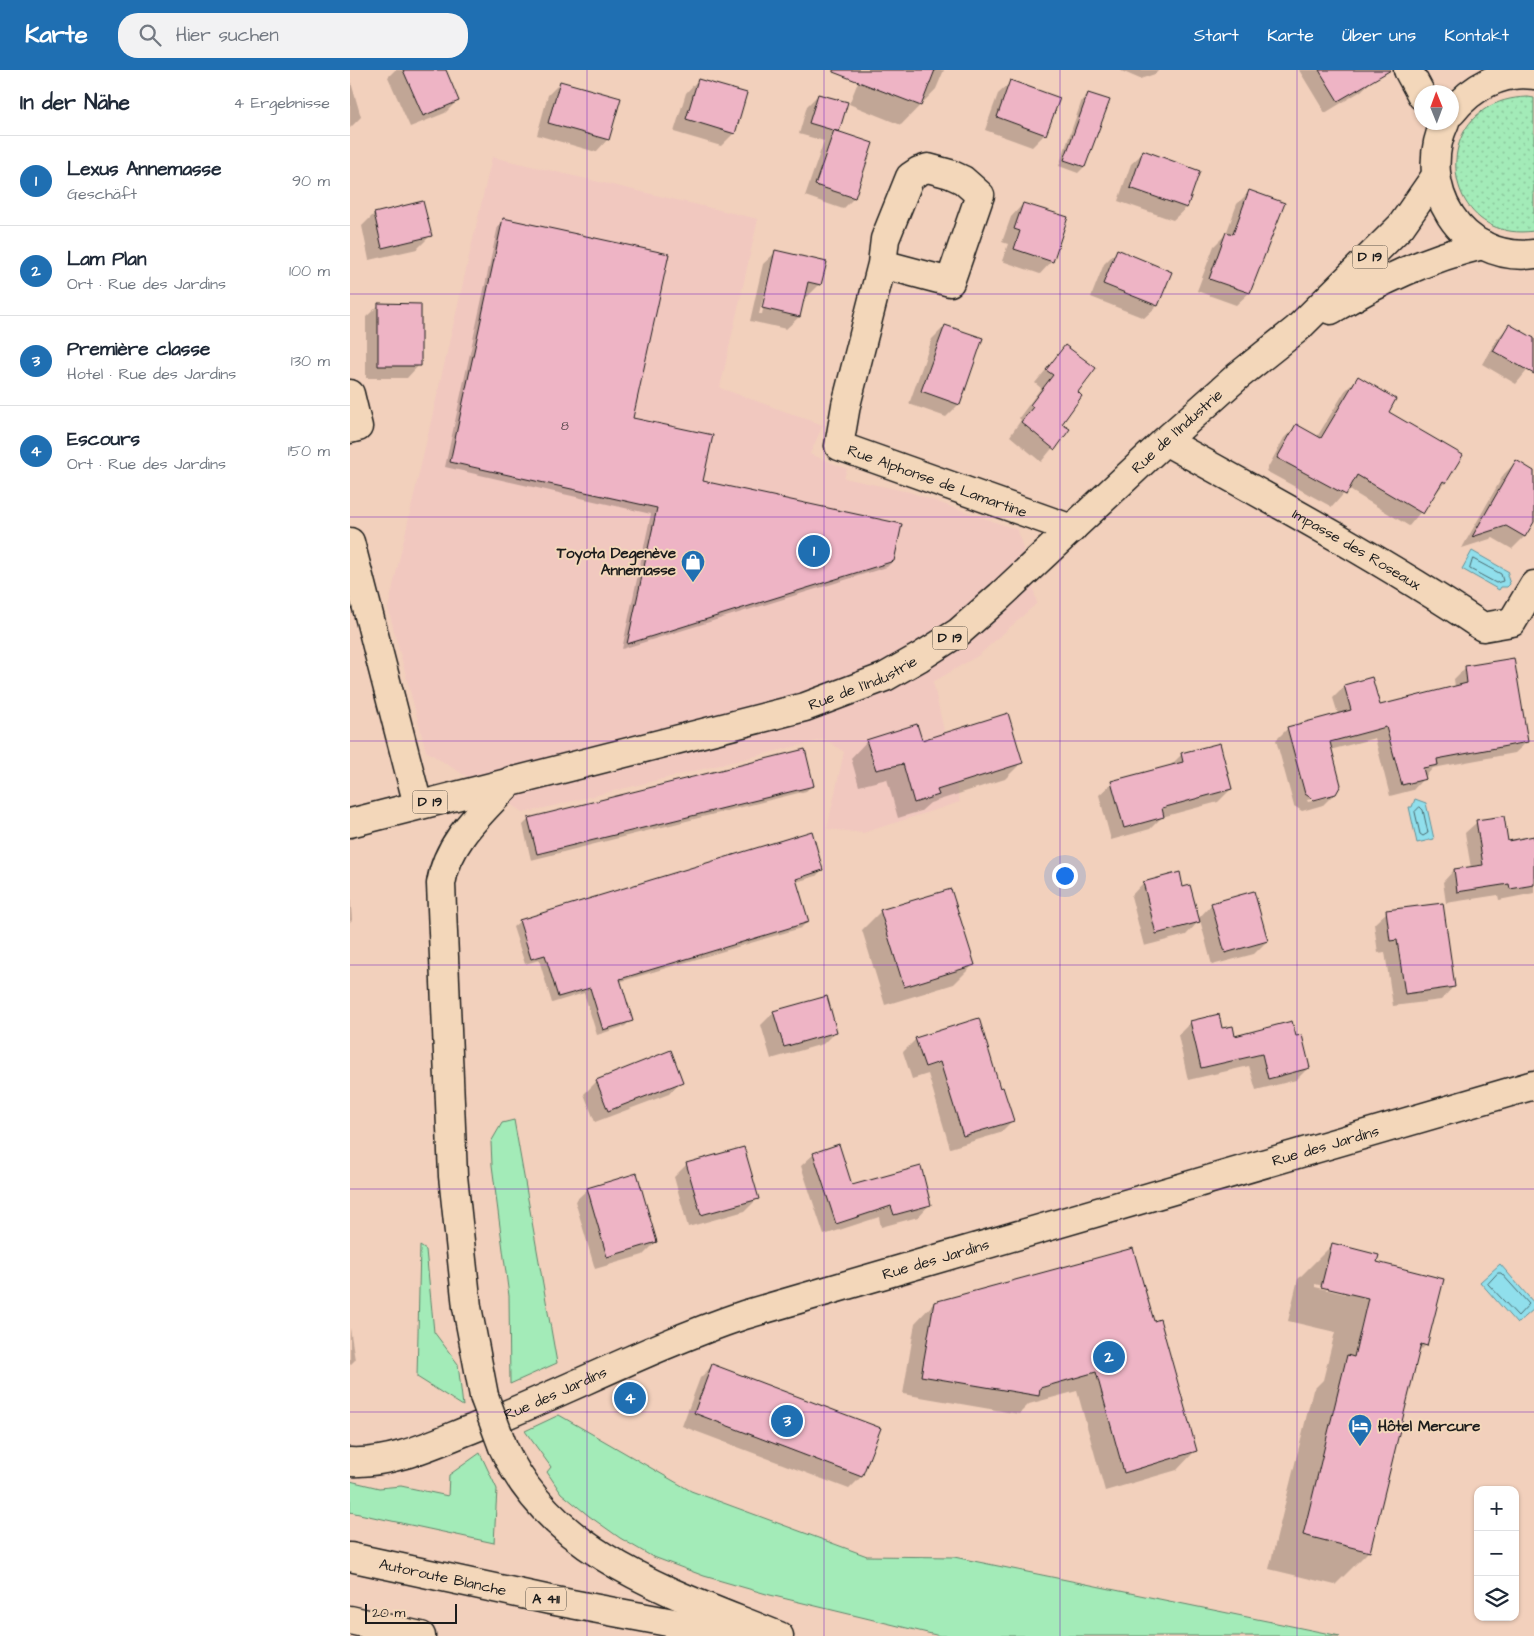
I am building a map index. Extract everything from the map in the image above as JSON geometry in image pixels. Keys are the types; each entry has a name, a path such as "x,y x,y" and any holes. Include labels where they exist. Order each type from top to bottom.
{"main road":[{"path":"1408,70 1416,85"},
{"path":"1459,103 1496,74 1534,75"},
{"path":"1441,130 1434,162 1435,177 1438,191 1451,217 1471,237 1483,245 1512,254 1534,254"},
{"name":"Rue de l'Industrie","path":"350,823 805,707 885,676 926,654 959,632 1165,441 1238,376 1297,329 1401,226 1435,177"},
{"name":"Rue de l'Industrie","path":"1297,329 1402,271 1428,260 1483,245"},
{"name":"Rue Alphonse de Lamartine","path":"882,264 848,395 839,446 1072,529"},
{"path":"350,394 358,427 350,429"},
{"name":"Impasse des Roseaux","path":"1165,441 1272,500 1437,596 1483,626 1512,622 1534,585"},
{"path":"350,542 358,606 418,805"},
{"path":"511,781 458,839 446,860 441,884 454,1192 467,1307 484,1396 503,1447 516,1473 536,1501 565,1529 596,1552 644,1579 779,1636"},
{"name":"Rue des Jardins","path":"350,1462 374,1461 424,1448 528,1407 674,1341 744,1315 1534,1085"},
{"name":"Autoroute Blanche","path":"350,1557 550,1600 743,1636"},
{"path":"350,1620 421,1636"}],"shaded area":[{"path":"492,157 758,219 720,388 823,425 810,454 847,469 844,478 909,492 1018,530 1037,603 979,655 933,682 960,802 863,833 827,829 844,752 825,739 524,813 426,751 388,608"}],"green space":[{"path":"1528,97 1534,98 1534,231 1502,229 1478,216 1462,195 1456,170 1459,144 1472,121 1494,104"},
{"path":"514,1120 557,1363 510,1384 509,1296 492,1165 491,1142 502,1123"},
{"path":"420,1246 426,1250 434,1332 458,1364 463,1406 417,1377"},
{"path":"559,1415 691,1491 867,1556 954,1557 1340,1636 940,1636 770,1595 704,1576 651,1556 620,1538 561,1493 547,1472 551,1467 525,1431"},
{"path":"480,1453 497,1489 494,1543 350,1512 350,1481 379,1488 401,1486 448,1496 449,1475"}],"water":[{"path":"1472,551 1509,572 1507,575 1510,584 1507,587 1501,587 1499,590 1462,569"},
{"path":"1415,799 1426,803 1434,839 1417,843 1409,807 1412,807"},
{"path":"1500,1264 1534,1303 1534,1309 1517,1324 1480,1282"}],"building":[{"path":"403,70 446,70 459,101 423,116"},
{"path":"833,70 935,70 921,106 833,72"},
{"path":"1319,70 1391,70 1338,101"},
{"path":"698,79 747,93 735,134 686,119"},
{"path":"1010,80 1060,98 1046,135 997,117"},
{"path":"560,81 621,98 609,140 548,123"},
{"path":"1088,93 1110,100 1085,167 1064,160"},
{"path":"818,94 848,102 839,132 809,123"},
{"path":"834,130 873,143 855,198 815,185"},
{"path":"1143,150 1200,171 1187,208 1130,188"},
{"path":"1249,190 1285,203 1250,293 1209,279 1226,232 1233,234"},
{"path":"423,201 432,236 382,248 374,213"},
{"path":"1023,203 1068,217 1053,262 1014,249 1020,231 1014,229"},
{"path":"503,218 669,254 633,418 713,435 703,481 902,524 894,561 627,644 657,508 450,462"},
{"path":"1117,249 1172,272 1158,306 1103,284"},
{"path":"775,250 827,262 821,285 808,282 800,317 762,308"},
{"path":"378,303 421,304 421,366 378,366"},
{"path":"1509,324 1534,338 1534,374 1493,351"},
{"path":"945,325 983,338 960,405 921,391"},
{"path":"1065,345 1096,368 1078,392 1082,396 1062,424 1070,429 1055,450 1021,422 1033,407 1030,405 1053,375 1046,370"},
{"path":"1358,376 1396,399 1389,412 1463,455 1446,483 1443,481 1423,514 1357,475 1346,495 1277,458 1296,424 1321,438"},
{"path":"1516,460 1534,471 1534,522 1525,537 1506,526 1472,537"},
{"path":"1514,658 1528,742 1437,759 1438,765 1423,768 1426,779 1402,785 1386,727 1330,742 1341,785 1336,794 1314,800 1305,794 1287,727 1351,710 1344,685 1372,677 1380,705 1467,683 1465,666"},
{"path":"1008,713 1023,763 937,790 939,795 914,803 903,764 876,770 866,740 917,724 922,740"},
{"path":"1220,743 1232,789 1162,808 1164,817 1124,828 1111,781 1183,762 1181,753"},
{"path":"805,749 814,786 537,854 528,818"},
{"path":"1504,816 1508,841 1534,836 1534,885 1510,889 1509,884 1457,892 1454,869 1483,865 1476,820"},
{"path":"812,831 823,870 796,879 809,922 620,979 633,1021 603,1030 590,988 558,997 545,955 531,959 519,920"},
{"path":"1180,872 1183,887 1190,885 1200,922 1156,934 1143,882"},
{"path":"951,889 975,965 904,987 880,910"},
{"path":"1254,891 1268,941 1225,953 1211,903"},
{"path":"1443,903 1455,987 1405,994 1397,940 1390,941 1386,910"},
{"path":"827,996 837,1032 784,1047 773,1011"},
{"path":"1219,1014 1222,1028 1233,1026 1235,1036 1292,1021 1296,1036 1302,1035 1310,1068 1268,1079 1262,1054 1201,1068 1190,1021"},
{"path":"979,1018 1000,1088 1003,1087 1014,1121 963,1136 940,1062 925,1067 915,1038"},
{"path":"671,1050 683,1082 608,1111 596,1080"},
{"path":"839,1144 852,1185 921,1166 931,1205 894,1215 891,1206 836,1224 813,1153"},
{"path":"744,1147 759,1199 701,1215 686,1163"},
{"path":"637,1173 657,1242 607,1257 587,1188"},
{"name":"Hôtel Mercure","path":"1332,1243 1379,1255 1377,1262 1444,1279 1427,1346 1421,1344 1370,1552 1303,1535 1347,1355 1354,1357 1368,1298 1321,1287"},
{"path":"1133,1248 1154,1321 1160,1319 1197,1451 1124,1473 1096,1372 1040,1388 1039,1396 921,1376 934,1302"},
{"path":"712,1364 881,1428 862,1477 694,1413"}],"place":[{"name":"Lexus Annemasse","path":"814,551"},
{"name":"Toyota Degenève Annemasse","path":"693,583"},
{"name":"Lam Plan","path":"1109,1357"},
{"name":"Escours","path":"630,1398"},
{"name":"Première classe","path":"787,1421"},
{"name":"Hôtel Mercure","path":"1360,1447"}]}
